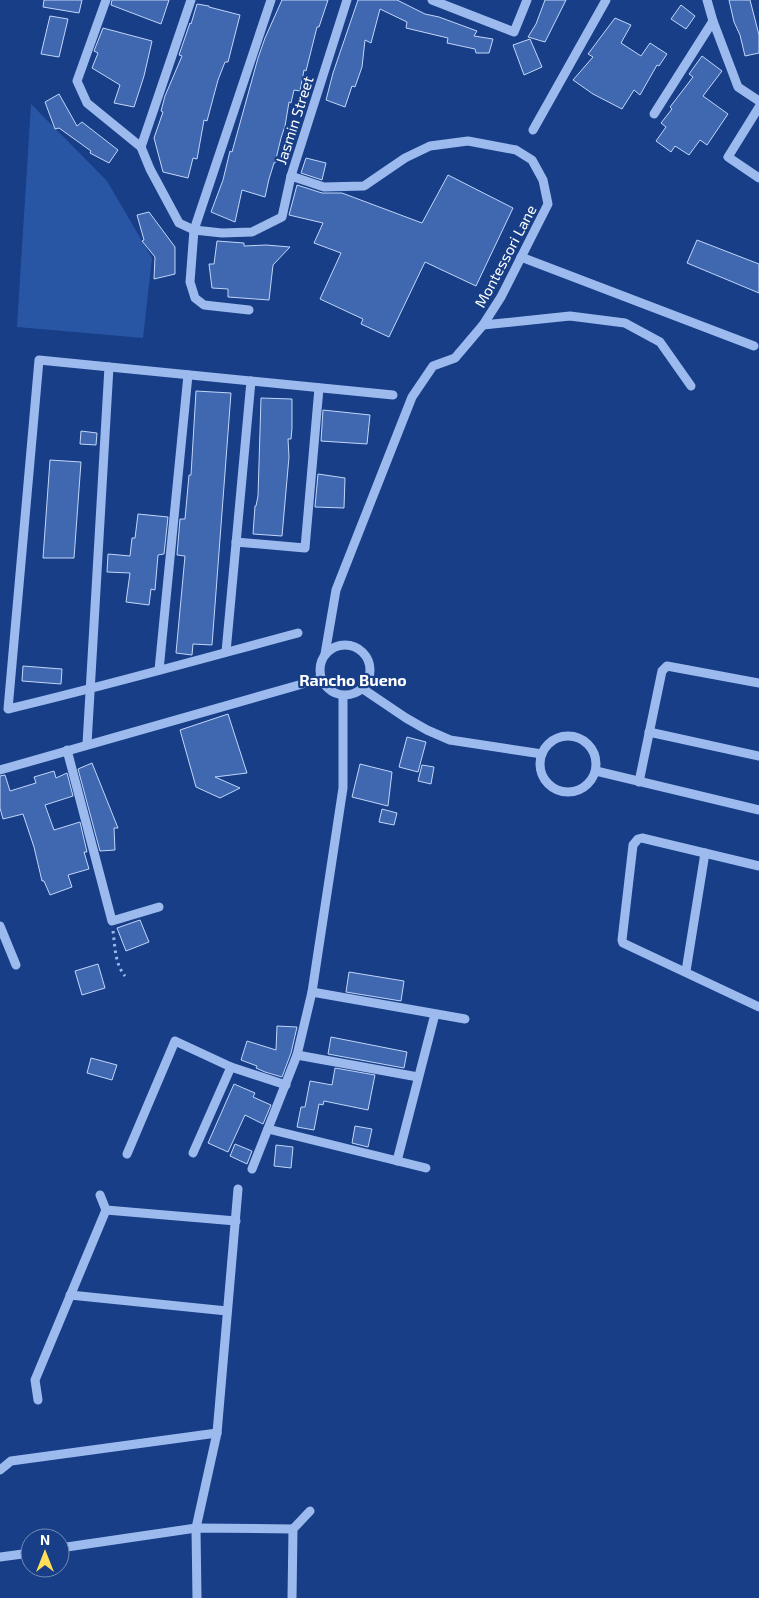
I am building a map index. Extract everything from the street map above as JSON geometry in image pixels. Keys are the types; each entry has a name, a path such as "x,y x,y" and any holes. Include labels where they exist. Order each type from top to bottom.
{"street":[{"path":"106,0 77,81 87,103 141,146 150,169 179,223 194,230"},
{"path":"141,146 191,0"},
{"path":"249,310 204,305 195,298 190,282 194,230 271,0"},
{"name":"Jasmin Street","path":"194,230 222,233 252,232 282,217 290,176 347,0"},
{"path":"432,0 514,32 527,0"},
{"path":"533,130 606,0"},
{"path":"707,0 738,87 759,101"},
{"path":"654,114 713,21"},
{"path":"759,107 728,157 759,178"},
{"name":"Montessori Lane","path":"290,176 324,188 364,186 405,158 430,146 468,141 516,150 532,160 543,180 548,204 501,297 483,325 455,358 433,366 412,397 336,590 325,654"},
{"path":"521,257 754,346"},
{"path":"483,325 570,316 625,323 660,342 691,386"},
{"path":"298,633 90,690 8,709 38,360 393,395"},
{"path":"87,744 109,367"},
{"path":"159,670 188,375"},
{"path":"226,652 251,381"},
{"path":"236,542 305,548 319,388"},
{"path":"347,645 361,651 367,657 370,664 368,680 363,689 351,695 343,696 329,691 320,679 319,670 325,654 331,648 347,645"},
{"path":"639,782 662,671 668,666 759,683"},
{"path":"0,770 320,679"},
{"path":"363,689 420,726 450,740 542,754"},
{"path":"252,1169 297,1055 312,992 343,788 343,696"},
{"path":"649,732 759,756"},
{"path":"572,736 581,739 594,752 596,771 593,779 580,790 564,792 556,790 549,785 540,770 542,754 554,740 572,736"},
{"path":"67,750 112,921 159,907"},
{"path":"596,771 759,810"},
{"path":"759,866 642,838 638,840 633,845 623,942 759,1006"},
{"path":"686,971 705,853"},
{"path":"0,926 16,965"},
{"path":"312,992 465,1019"},
{"path":"397,1161 435,1014"},
{"path":"127,1154 175,1041 231,1067 286,1085"},
{"path":"297,1055 418,1077"},
{"path":"192,1153 231,1067"},
{"path":"268,1129 426,1168"},
{"path":"197,1598 196,1528 217,1433 238,1189"},
{"path":"38,1400 35,1380 106,1210 100,1195"},
{"path":"106,1210 236,1221"},
{"path":"70,1295 227,1311"},
{"path":"0,1470 11,1461 217,1433"},
{"path":"292,1598 293,1529 310,1511"},
{"path":"70,1547 196,1528 293,1529"},
{"path":"0,1557 20,1554"}],"path":[{"path":"112,921 116,957 120,969 125,976"}],"shaded area":[{"path":"31,104 107,181 152,258 143,338 17,327"}],"building":[{"path":"44,0 82,0 79,13 43,7"},
{"path":"112,0 169,0 161,24 111,5"},
{"path":"282,0 328,0 319,27 317,27 306,71 304,70 300,91 294,90 291,103 289,102 285,126 265,197 242,190 235,222 211,212 223,180 230,151 232,152 258,58"},
{"path":"358,0 397,0 425,14 477,31 474,36 493,39 489,53 476,53 475,49 447,43 448,38 406,28 407,22 380,9 371,43 365,40 362,67 355,87 352,86 345,107 326,100 333,73"},
{"path":"545,0 566,0 545,42 528,37 536,24"},
{"path":"729,0 750,0 759,35 759,53 745,56"},
{"path":"197,4 240,15 228,62 225,62 218,80 207,121 204,120 197,159 193,158 188,178 163,172 154,138 163,112 161,111 165,96 182,56 179,55"},
{"path":"681,5 695,16 686,29 671,19"},
{"path":"50,16 68,19 59,57 41,54"},
{"path":"615,18 631,25 621,43 641,56 650,43 667,54 659,66 657,65 640,95 634,90 622,109 593,94 573,80 593,57 588,54"},
{"path":"103,28 152,41 134,107 114,103 120,85 92,68 98,53 94,51"},
{"path":"530,39 542,67 524,75 513,45"},
{"path":"702,56 722,71 703,96 728,114 707,145 700,140 689,155 675,146 671,152 656,141 666,127 661,123 672,109 670,107 693,77 689,74"},
{"path":"59,94 77,126 82,122 118,150 109,163 90,153 91,151 59,128 55,129 45,102"},
{"path":"306,158 326,163 322,180 301,173"},
{"path":"448,175 513,208 476,286 425,262 389,337 361,324 363,319 320,299 341,253 314,243 323,223 289,215 297,185 322,193 342,193 422,223"},
{"path":"149,212 175,247 175,274 154,279 155,257 142,241 144,240 137,215"},
{"path":"697,240 759,264 759,293 687,263"},
{"path":"217,241 244,243 244,246 290,247 273,265 269,300 228,297 228,289 212,288 209,264 214,264"},
{"path":"196,391 231,393 212,645 193,644 192,655 176,653 185,556 177,555 180,519 185,519 189,475 191,475"},
{"path":"261,398 292,399 292,428 291,439 288,439 289,457 282,536 253,534 255,506 258,496"},
{"path":"323,410 370,415 367,444 321,441"},
{"path":"81,431 97,433 96,445 80,444"},
{"path":"50,460 81,462 74,558 43,558"},
{"path":"318,474 345,478 344,508 315,507"},
{"path":"138,514 168,517 164,554 158,555 155,590 151,589 149,605 126,602 130,573 107,572 108,554 130,556 132,538 135,538"},
{"path":"23,666 62,669 61,684 22,681"},
{"path":"228,714 247,773 215,777 240,788 220,798 196,787 180,730"},
{"path":"407,737 426,742 418,772 399,767"},
{"path":"92,763 118,828 114,828 115,850 100,851 78,769"},
{"path":"360,764 392,772 388,806 352,797"},
{"path":"422,765 434,767 431,784 418,781"},
{"path":"54,771 56,778 67,773 73,796 45,805 54,830 80,822 87,852 84,852 89,869 68,875 72,887 50,895 44,881 42,881 34,847 23,814 3,819 0,808 0,776 5,775 10,791 36,783 34,777"},
{"path":"382,809 397,813 394,825 379,822"},
{"path":"140,920 149,942 126,951 117,928"},
{"path":"98,964 105,988 82,995 75,971"},
{"path":"349,972 404,981 401,1001 346,992"},
{"path":"277,1026 297,1027 291,1053 282,1077 265,1072 256,1068 257,1066 241,1060 247,1041 276,1050"},
{"path":"331,1037 407,1052 404,1068 328,1054"},
{"path":"91,1058 117,1065 112,1080 87,1073"},
{"path":"335,1068 375,1075 368,1110 324,1101 323,1105 319,1104 314,1130 297,1127 301,1107 305,1107 310,1081 332,1085"},
{"path":"234,1084 255,1093 253,1097 271,1105 263,1124 245,1115 228,1152 208,1143"},
{"path":"355,1126 372,1129 368,1147 352,1143"},
{"path":"235,1144 252,1151 247,1164 230,1156"},
{"path":"276,1145 293,1147 291,1168 274,1166"}],"district":[{"name":"Rancho Bueno","path":"353,679"}]}
